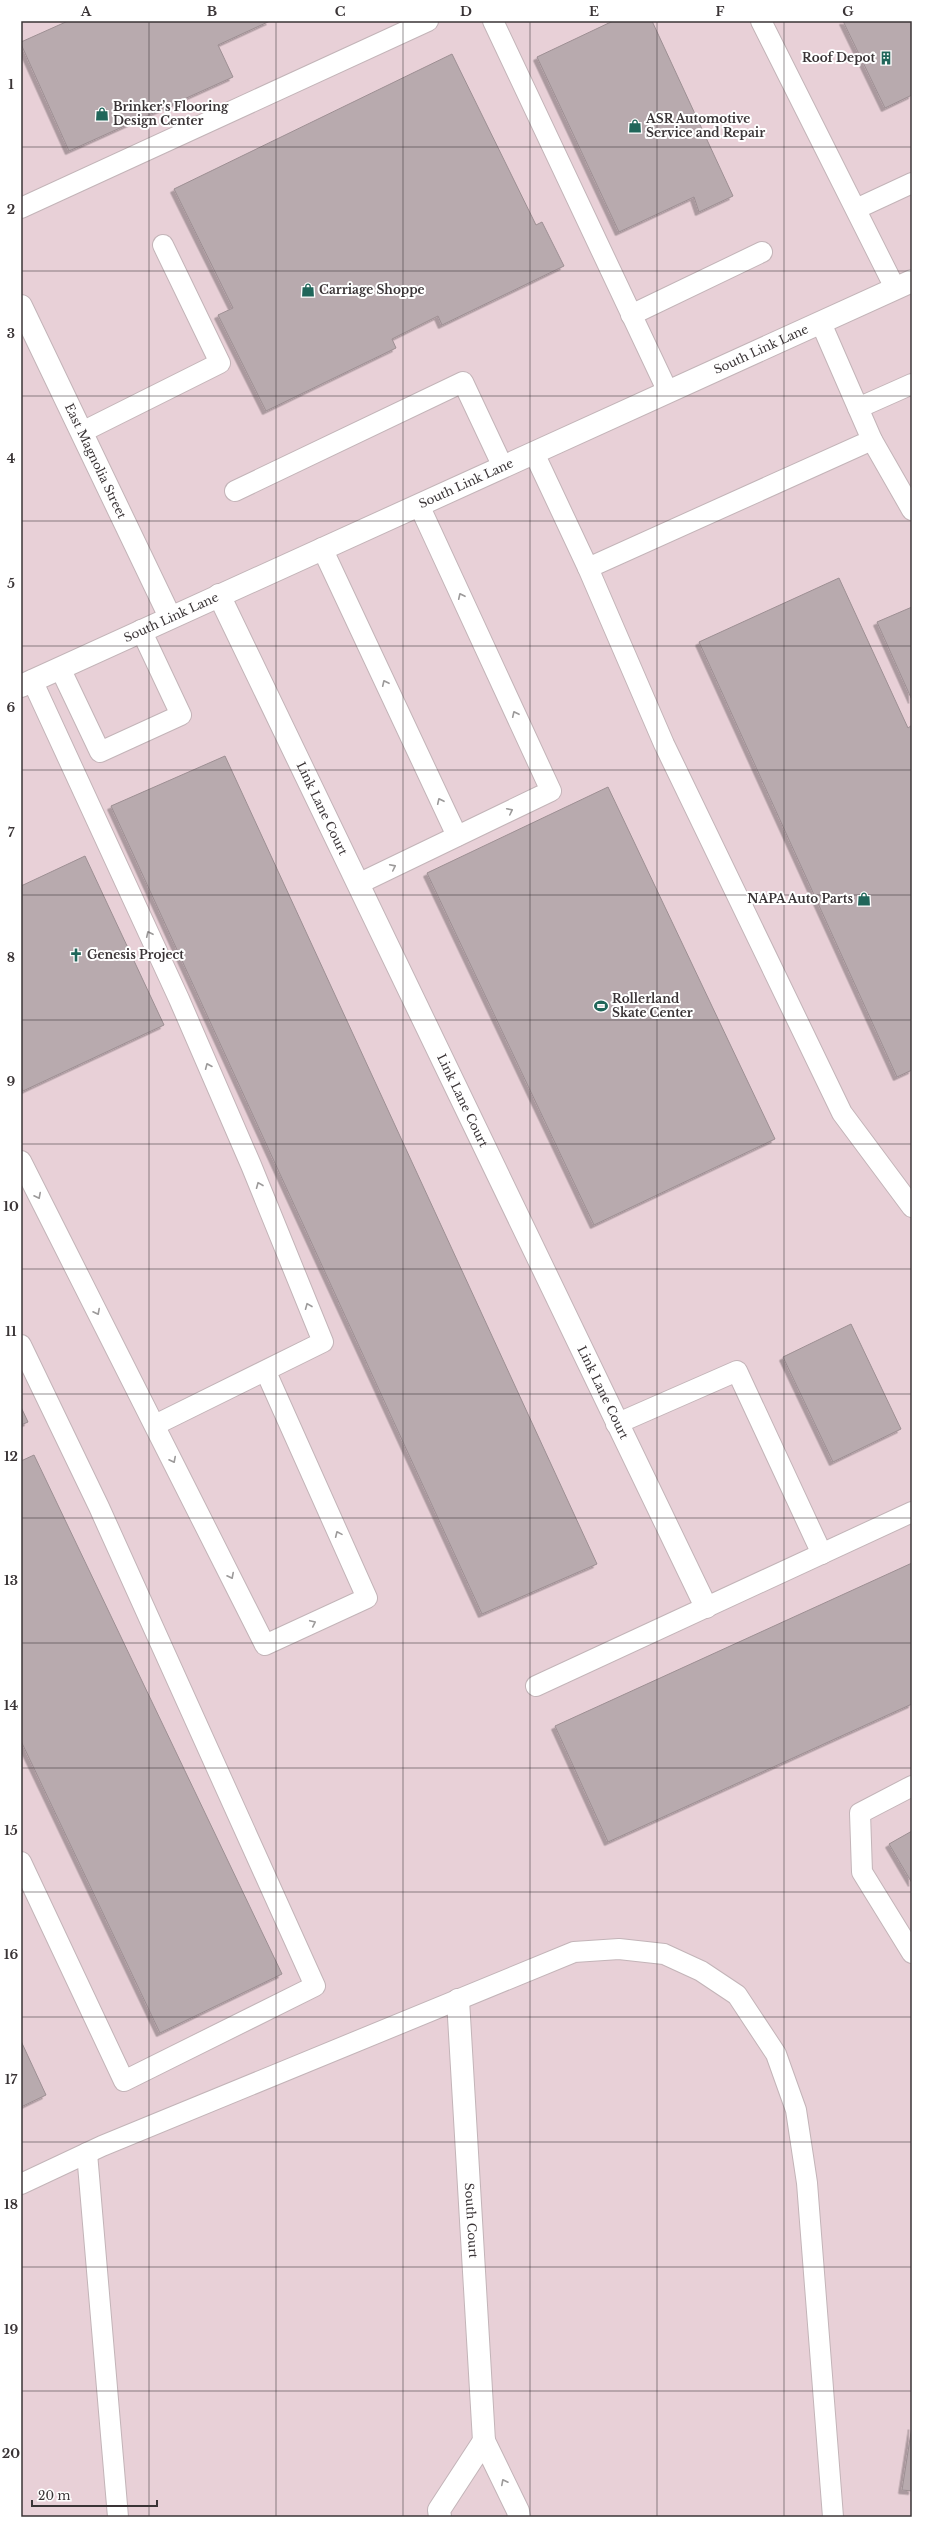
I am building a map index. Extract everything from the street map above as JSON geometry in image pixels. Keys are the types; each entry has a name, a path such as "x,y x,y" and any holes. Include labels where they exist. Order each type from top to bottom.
{"street":[{"name":"South Link Lane","path":"27,683 904,285"},
{"name":"East Magnolia Street","path":"21,306 170,617"},
{"name":"Link Lane Court","path":"219,595 616,1424 706,1607"},
{"name":"South Court","path":"458,2000 484,2441 518,2511 519,2517"},
{"path":"440,2517 439,2510 484,2441"}],"lane":[{"path":"21,208 428,21"},
{"path":"493,21 668,392"},
{"path":"761,21 856,209 904,285"},
{"path":"856,209 912,183"},
{"path":"82,432 220,363 163,245"},
{"path":"631,316 762,252"},
{"path":"821,323 872,440 912,510"},
{"path":"235,491 463,382 503,467"},
{"path":"858,408 912,384"},
{"path":"588,568 872,440"},
{"path":"534,453 588,568 664,744 842,1113 912,1207"},
{"path":"358,884 551,791 419,505"},
{"path":"322,548 457,836"},
{"path":"70,765 182,715 141,630"},
{"path":"60,668 100,752"},
{"path":"27,683 70,765 180,999 251,1165 323,1342 266,1372 155,1425"},
{"path":"21,1161 265,1645 367,1598 266,1372"},
{"path":"21,1345 99,1507 315,1986 124,2081 21,1862"},
{"path":"616,1424 737,1370 822,1554"},
{"path":"536,1686 912,1512"},
{"path":"912,1786 860,1813 862,1872 912,1953"},
{"path":"21,2184 87,2153 574,1952 618,1949 664,1954 701,1971 737,1995 776,2054 796,2110 807,2183 833,2517"},
{"path":"87,2153 118,2517"}],"shaded area":[{"path":"21,21 912,21 912,2517 21,2517"}],"building":[{"name":"Brinker’s Flooring Design Center","path":"68,21 270,21 218,45 233,77 69,151 21,44 21,42"},
{"name":"ASR Automotive Service and Repair","path":"613,21 652,21 733,196 699,212 694,197 619,232 537,57"},
{"name":"Roof Depot","path":"843,21 912,21 912,95 885,108"},
{"path":"452,54 536,225 542,222 564,266 442,325 438,316 392,339 396,348 266,411 218,315 233,308 174,189"},
{"name":"NAPA Auto Parts","path":"839,578 908,728 912,725 912,1070 897,1077 699,642"},
{"path":"912,607 912,700 877,622"},
{"path":"225,756 597,1564 482,1614 111,806"},
{"name":"Rollerland Skate Center","path":"608,787 775,1139 594,1225 427,873"},
{"name":"Genesis Project","path":"85,856 164,1025 23,1091 21,1087 21,886"},
{"path":"851,1324 901,1429 833,1462 783,1357"},
{"path":"21,1407 28,1422 21,1425"},
{"path":"34,1455 282,1974 160,2033 21,1741 21,1461"},
{"path":"912,1563 912,1704 608,1842 555,1726"},
{"path":"912,1831 912,1883 889,1844"},
{"path":"21,2041 46,2095 21,2107"},
{"path":"912,2426 912,2491 902,2490"}],"place":[{"name":"Roof Depot","path":"886,58"},
{"name":"Brinker’s Flooring Design Center","path":"102,114"},
{"name":"ASR Automotive Service and Repair","path":"635,126"},
{"name":"Carriage Shoppe","path":"308,290"},
{"name":"NAPA Auto Parts","path":"864,899"},
{"name":"Genesis Project","path":"76,955"},
{"name":"Rollerland Skate Center","path":"601,1006"}]}
